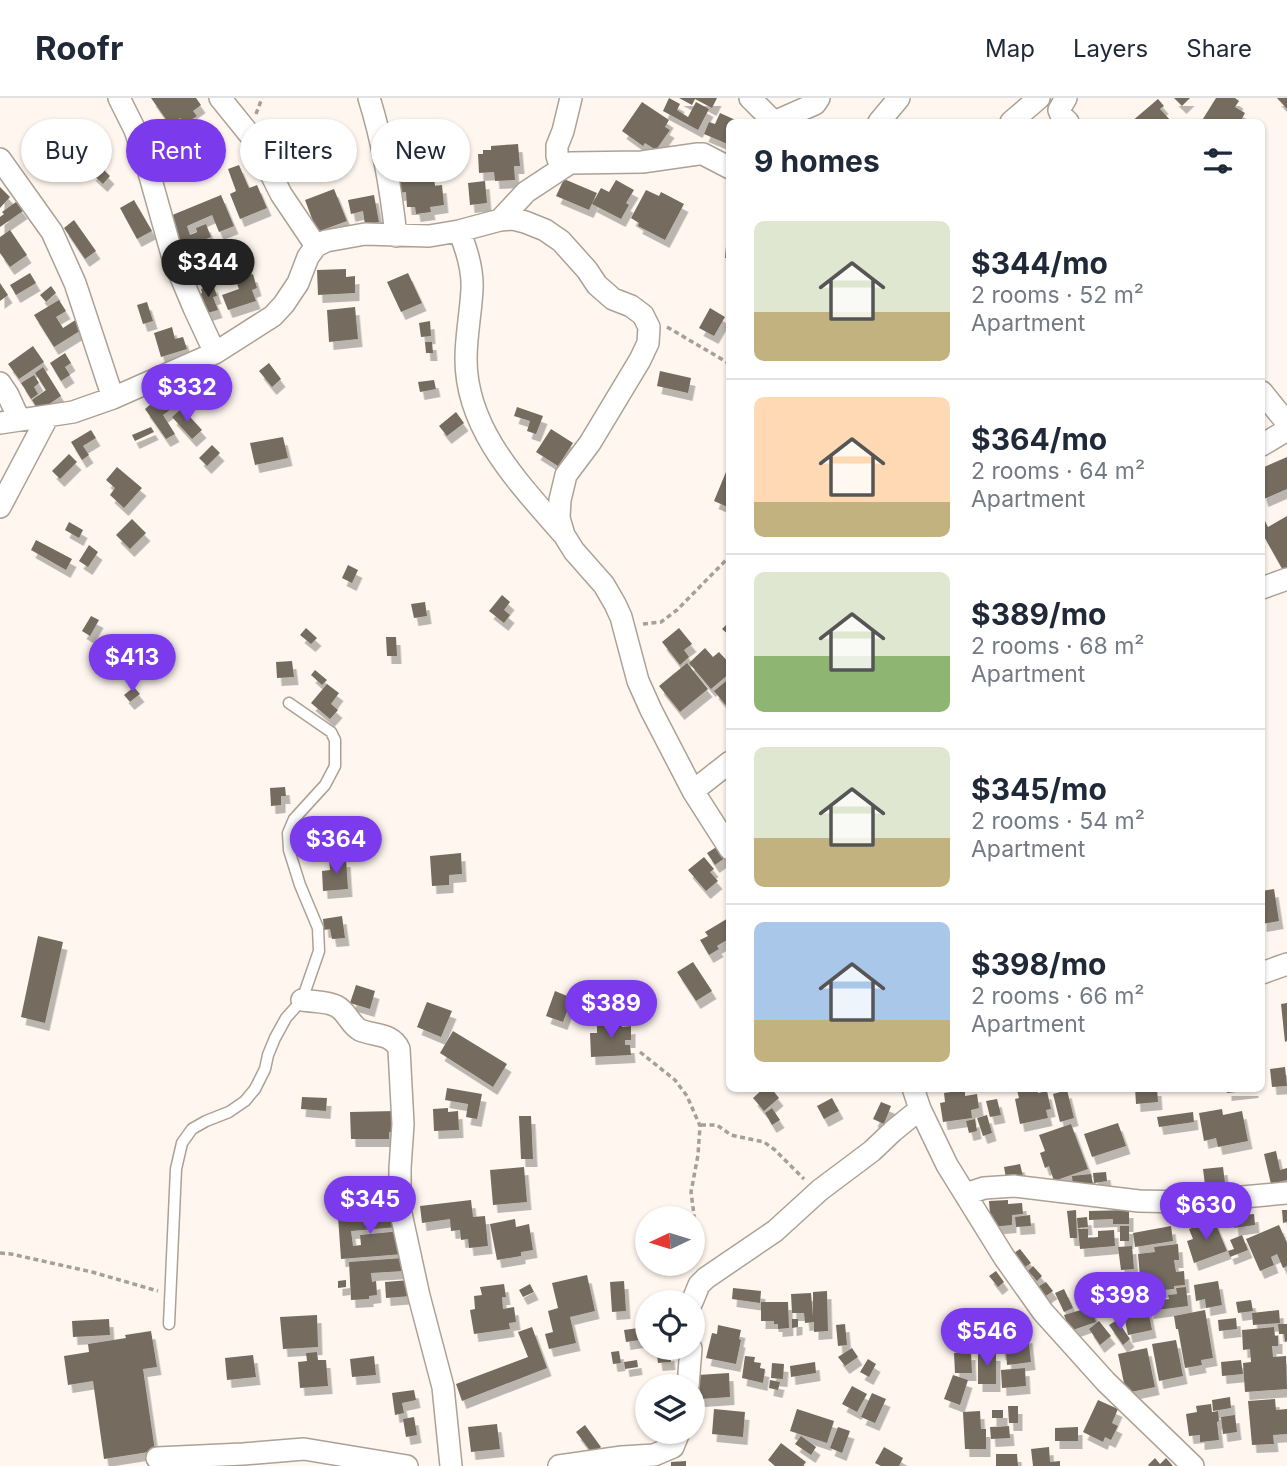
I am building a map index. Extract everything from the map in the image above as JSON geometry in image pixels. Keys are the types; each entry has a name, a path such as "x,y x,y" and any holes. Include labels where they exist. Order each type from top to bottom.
{"street":[{"path":"119,98 135,130 146,162 173,258 215,353"},
{"path":"220,98 254,140 281,194 316,246"},
{"path":"369,98 382,146 396,236"},
{"path":"561,168 557,146 571,98"},
{"path":"750,98 771,119"},
{"path":"780,119 817,101 838,98"},
{"path":"881,119 899,98"},
{"path":"1014,119 1039,98 1064,110"},
{"path":"500,220 526,192 570,163 642,162 703,154 726,166"},
{"path":"0,159 52,232 75,283 113,398"},
{"path":"0,383 9,421 73,411 113,398 215,353 273,316 298,283 308,257 316,246 326,241 365,234 429,236 500,220 525,222 545,230 561,241 597,285 613,299 631,306 643,315 649,327 648,343 640,360 590,443 566,475 559,518 564,535"},
{"path":"460,231 471,269 466,360 469,388 479,423 495,451 564,535 585,565 604,585 621,617 638,681 651,710 693,791 726,843"},
{"path":"1265,396 1287,423"},
{"path":"0,507 48,416"},
{"path":"1265,442 1287,430"},
{"path":"1265,587 1287,579"},
{"path":"693,791 726,764"},
{"path":"1265,972 1287,964"},
{"path":"302,1000 336,1005 356,1029 388,1037 395,1041 399,1049 403,1124 400,1209 443,1387 452,1466"},
{"path":"914,1092 947,1165 1043,1312 1106,1381 1193,1466"},
{"path":"697,1290 706,1278 775,1231 820,1190 872,1151 920,1109"},
{"path":"966,1194 984,1188 1014,1186 1139,1201 1186,1202 1287,1193"},
{"path":"559,1466 654,1455 674,1444"},
{"path":"157,1458 244,1460 304,1449 407,1466"}],"lane":[{"path":"169,1324 176,1169 182,1143 192,1129 229,1112 245,1101 255,1089 286,1018 302,1000 319,951 318,928 289,850 288,832 294,819 325,785 335,766 335,740 331,732 289,703"}],"path":[{"path":"643,315 726,362"},
{"path":"621,617 636,623 661,622 677,610 726,560"},
{"path":"639,1052 675,1080 687,1096 700,1126 691,1192 693,1206"},
{"path":"700,1126 717,1125 731,1135 764,1142 820,1190"},
{"path":"0,1253 92,1272 171,1294"}],"building":[{"path":"151,98 196,98 201,105 193,111 197,116 192,119 166,119"},
{"path":"669,98 680,104 677,110 688,117 696,102 709,109 698,130 663,111"},
{"path":"679,98 717,98 712,108 695,99 692,105"},
{"path":"1174,98 1190,98 1182,106"},
{"path":"1216,98 1235,98 1239,101 1235,107 1245,113 1242,119 1203,119"},
{"path":"1277,98 1287,98 1287,109"},
{"path":"1158,99 1164,106 1160,109 1169,119 1135,119"},
{"path":"642,102 669,120 665,127 670,130 656,150 645,143 643,146 622,131"},
{"path":"720,113 733,119 726,119 726,143 704,134 709,122 715,124"},
{"path":"518,144 520,166 514,166 515,180 495,181 494,172 479,173 478,154 483,154 483,150 491,150 491,146"},
{"path":"239,165 240,182 246,182 249,188 257,185 267,208 240,219 230,194 236,191 228,169"},
{"path":"564,179 597,193 589,210 556,196"},
{"path":"616,180 634,190 621,219 592,204 601,188 609,192"},
{"path":"485,181 487,203 470,205 468,183"},
{"path":"397,182 435,182 435,186 442,185 444,205 430,207 431,212 416,214 415,207 407,207 406,192 399,193"},
{"path":"0,187 10,197 0,208"},
{"path":"334,189 347,221 317,232 305,200"},
{"path":"646,190 659,196 661,192 684,204 665,240 638,226 639,223 631,218"},
{"path":"221,195 234,226 219,232 212,215 187,226 190,235 197,232 196,228 206,224 211,237 178,251 165,218"},
{"path":"374,195 379,222 365,225 363,211 351,214 348,200"},
{"path":"134,200 152,231 137,239 120,208"},
{"path":"16,202 23,211 0,227 0,217 4,214 2,212"},
{"path":"74,220 96,251 85,259 64,228"},
{"path":"10,230 27,255 10,267 0,253 0,237"},
{"path":"217,242 220,261 192,265 190,247"},
{"path":"245,261 248,268 239,271 237,264"},
{"path":"346,269 346,277 355,276 355,293 318,295 317,270"},
{"path":"30,273 36,283 16,295 10,285"},
{"path":"408,273 422,303 401,312 387,282"},
{"path":"253,274 257,288 252,290 256,301 228,310 222,295 239,289 235,279"},
{"path":"0,283 8,295 0,301"},
{"path":"213,284 217,296 213,297 218,310 204,314 198,295 202,293 201,289"},
{"path":"51,286 56,293 46,302 40,295"},
{"path":"59,300 66,311 56,317 63,328 77,319 83,329 54,347 34,315"},
{"path":"147,302 153,321 143,324 137,305"},
{"path":"355,307 358,339 329,342 327,310"},
{"path":"710,308 725,317 714,336 699,328"},
{"path":"430,321 431,336 421,337 419,323"},
{"path":"172,327 175,339 183,337 187,349 161,357 154,333"},
{"path":"425,342 432,342 433,353 426,353"},
{"path":"33,346 44,362 19,379 8,364"},
{"path":"65,353 71,363 65,367 70,375 61,381 50,363"},
{"path":"269,363 281,379 272,387 259,371"},
{"path":"43,367 61,396 39,411 32,400 46,390 35,373"},
{"path":"660,371 691,378 688,393 657,386"},
{"path":"34,375 39,383 34,387 38,394 31,399 21,383"},
{"path":"434,380 436,389 420,392 418,382"},
{"path":"167,390 178,404 163,415 175,434 166,439 145,409"},
{"path":"517,407 543,416 536,434 527,431 530,421 514,416"},
{"path":"182,408 202,430 192,439 172,417"},
{"path":"456,412 464,423 447,436 439,426"},
{"path":"151,427 154,432 135,441 132,435"},
{"path":"551,429 573,443 558,466 536,452"},
{"path":"91,430 96,438 83,446 89,455 82,460 71,442"},
{"path":"283,437 288,458 255,465 250,443"},
{"path":"212,445 220,453 207,466 199,458"},
{"path":"69,454 77,462 60,479 52,471"},
{"path":"1287,457 1287,489 1265,499 1265,467"},
{"path":"117,467 142,488 124,508 110,495 115,488 106,480"},
{"path":"726,472 726,506 714,501"},
{"path":"1287,516 1287,571 1284,572 1265,538 1265,521 1268,527"},
{"path":"132,519 146,533 130,549 116,535"},
{"path":"69,522 83,530 79,538 65,530"},
{"path":"36,540 72,559 66,570 31,550"},
{"path":"89,545 98,552 88,567 79,561"},
{"path":"348,565 358,570 352,583 342,578"},
{"path":"502,595 510,602 504,610 510,615 504,623 489,611"},
{"path":"425,602 427,616 414,618 411,604"},
{"path":"91,616 99,620 90,636 82,631"},
{"path":"306,628 317,638 311,644 300,635"},
{"path":"679,628 692,644 684,650 689,657 680,665 662,642"},
{"path":"386,637 396,637 397,656 387,656"},
{"path":"705,648 713,657 719,652 726,660 726,676 711,689 689,663"},
{"path":"146,659 155,664 151,672 141,667"},
{"path":"292,661 294,677 277,678 276,662"},
{"path":"687,663 708,689 680,712 659,686"},
{"path":"315,670 327,680 322,685 311,675"},
{"path":"726,681 726,706 714,691"},
{"path":"327,684 339,693 331,704 338,710 330,719 311,703"},
{"path":"134,687 140,694 130,702 124,695"},
{"path":"285,787 286,796 281,796 281,805 271,806 270,788"},
{"path":"718,846 726,857 715,865 707,853"},
{"path":"461,853 462,874 449,875 449,885 432,886 430,856"},
{"path":"704,857 714,869 710,872 718,881 706,891 688,870"},
{"path":"346,859 348,889 323,891 322,871 330,870 329,860"},
{"path":"1274,889 1279,921 1265,923 1265,890"},
{"path":"342,916 345,938 332,939 330,929 324,930 323,919"},
{"path":"726,919 726,940 709,955 700,940 708,936 705,932"},
{"path":"38,936 63,942 45,1023 21,1017"},
{"path":"693,962 712,991 696,1001 677,972"},
{"path":"356,985 375,991 370,1009 350,1003"},
{"path":"555,991 572,998 563,1022 546,1016"},
{"path":"427,1002 452,1011 441,1037 417,1027"},
{"path":"1287,1003 1287,1041 1285,1042 1281,1004"},
{"path":"622,1021 622,1027 631,1026 631,1040 625,1040 625,1045 630,1045 631,1055 591,1057 590,1033 597,1033 597,1022"},
{"path":"453,1031 507,1064 493,1087 440,1053"},
{"path":"1285,1067 1287,1086 1272,1087 1270,1069"},
{"path":"447,1088 482,1094 477,1119 466,1117 468,1104 445,1100"},
{"path":"760,1092 774,1092 779,1098 764,1111 753,1098"},
{"path":"965,1092 965,1096 977,1094 979,1108 971,1110 972,1118 943,1122 940,1103 945,1102 944,1093"},
{"path":"1018,1092 1047,1092 1051,1109 1046,1110 1048,1118 1020,1124 1015,1099 1019,1098"},
{"path":"1068,1092 1074,1118 1060,1122 1053,1094"},
{"path":"1135,1092 1157,1092 1158,1102 1136,1104"},
{"path":"302,1097 327,1098 326,1111 301,1109"},
{"path":"832,1098 839,1111 824,1119 817,1106"},
{"path":"997,1099 1001,1115 990,1117 986,1101"},
{"path":"881,1102 891,1106 884,1124 873,1119"},
{"path":"448,1108 448,1112 458,1111 459,1130 434,1131 433,1109"},
{"path":"772,1108 780,1120 772,1125 765,1113"},
{"path":"1222,1109 1223,1115 1242,1111 1248,1141 1218,1147 1216,1138 1204,1141 1199,1113"},
{"path":"395,1111 396,1132 389,1132 389,1139 351,1139 350,1112"},
{"path":"1193,1112 1194,1122 1159,1127 1157,1117"},
{"path":"987,1115 992,1133 983,1136 977,1118"},
{"path":"519,1116 531,1116 533,1159 521,1159"},
{"path":"975,1119 977,1131 969,1133 966,1121"},
{"path":"1118,1123 1126,1146 1092,1157 1084,1134"},
{"path":"1071,1124 1088,1169 1054,1181 1049,1166 1045,1168 1040,1153 1045,1151 1039,1135"},
{"path":"1276,1151 1280,1170 1287,1168 1287,1180 1271,1184 1264,1154"},
{"path":"1020,1164 1023,1176 1006,1178 1004,1167"},
{"path":"524,1167 527,1202 493,1205 490,1170"},
{"path":"1223,1167 1225,1183 1205,1185 1203,1169"},
{"path":"1106,1172 1107,1181 1094,1183 1093,1173"},
{"path":"1091,1174 1093,1184 1073,1187 1072,1176"},
{"path":"471,1200 473,1217 485,1216 488,1246 469,1248 468,1239 461,1240 460,1230 451,1231 450,1219 422,1223 420,1206"},
{"path":"1008,1200 1008,1204 1022,1203 1023,1214 1012,1215 1012,1225 991,1227 989,1201"},
{"path":"1076,1210 1077,1238 1070,1238 1067,1211"},
{"path":"1129,1210 1129,1224 1113,1224 1113,1219 1089,1220 1089,1211"},
{"path":"1282,1210 1287,1210 1287,1222 1283,1223"},
{"path":"396,1213 397,1227 351,1231 353,1246 361,1245 360,1235 401,1231 403,1254 341,1259 338,1217"},
{"path":"1254,1214 1255,1225 1234,1228 1233,1216"},
{"path":"1030,1215 1031,1226 1016,1227 1015,1217"},
{"path":"1087,1217 1088,1227 1078,1228 1077,1218"},
{"path":"515,1219 516,1227 529,1224 533,1250 521,1252 521,1256 497,1260 490,1224"},
{"path":"1214,1220 1227,1251 1194,1263 1187,1241 1193,1239 1189,1229"},
{"path":"1279,1225 1287,1243 1287,1266 1283,1268 1277,1254 1271,1257 1274,1265 1260,1271 1246,1239"},
{"path":"1120,1226 1129,1226 1129,1241 1120,1241"},
{"path":"1171,1226 1173,1241 1135,1247 1133,1233"},
{"path":"1078,1229 1088,1229 1088,1238 1098,1237 1098,1231 1114,1230 1115,1246 1080,1249"},
{"path":"1242,1235 1248,1250 1230,1257 1228,1251 1234,1249 1230,1240"},
{"path":"1178,1244 1179,1260 1174,1260 1176,1272 1184,1271 1185,1285 1153,1291 1152,1282 1147,1283 1146,1276 1140,1277 1138,1254 1155,1252 1154,1247"},
{"path":"1132,1246 1134,1269 1121,1270 1118,1247"},
{"path":"1020,1249 1031,1263 1025,1267 1014,1253"},
{"path":"403,1258 404,1271 371,1273 372,1282 376,1281 377,1295 369,1296 369,1299 351,1300 349,1262"},
{"path":"1033,1266 1042,1276 1037,1281 1028,1271"},
{"path":"996,1271 1004,1282 998,1287 989,1276"},
{"path":"587,1275 595,1311 570,1317 576,1343 549,1349 545,1334 553,1332 548,1311 558,1308 552,1283"},
{"path":"1144,1278 1146,1303 1125,1304 1123,1279"},
{"path":"346,1280 346,1287 338,1288 338,1281"},
{"path":"410,1280 411,1296 386,1298 385,1282"},
{"path":"624,1281 626,1311 612,1312 610,1282"},
{"path":"1218,1281 1222,1305 1206,1308 1205,1299 1196,1301 1194,1285"},
{"path":"1046,1282 1053,1291 1043,1298 1036,1288"},
{"path":"504,1284 506,1297 502,1297 503,1309 514,1307 516,1322 509,1323 510,1329 474,1334 470,1310 475,1309 474,1296 482,1295 480,1287"},
{"path":"530,1284 534,1292 523,1297 519,1290"},
{"path":"1121,1287 1123,1303 1096,1306 1094,1290"},
{"path":"1186,1287 1188,1306 1149,1311 1147,1294 1159,1293 1160,1300 1169,1299 1168,1295 1177,1294 1176,1288"},
{"path":"733,1288 761,1291 760,1303 732,1299"},
{"path":"1064,1289 1073,1308 1064,1312 1055,1293"},
{"path":"827,1291 828,1331 814,1332 814,1322 805,1323 804,1313 792,1313 791,1294 811,1293 813,1316 813,1292"},
{"path":"1251,1300 1253,1311 1238,1313 1236,1302"},
{"path":"761,1302 788,1302 789,1328 778,1329 778,1324 774,1324 774,1321 761,1321"},
{"path":"1147,1304 1152,1330 1128,1335 1124,1316 1128,1315 1127,1308"},
{"path":"1091,1307 1096,1322 1070,1331 1064,1315"},
{"path":"1205,1310 1213,1358 1201,1360 1202,1365 1185,1368 1174,1316"},
{"path":"1279,1310 1280,1323 1253,1325 1252,1313"},
{"path":"317,1315 318,1347 283,1349 280,1317"},
{"path":"1236,1318 1237,1329 1219,1331 1218,1320"},
{"path":"109,1319 110,1335 73,1337 72,1321"},
{"path":"792,1319 798,1319 798,1327 792,1328"},
{"path":"1117,1320 1130,1339 1123,1345 1109,1325"},
{"path":"1099,1321 1111,1336 1100,1345 1089,1329"},
{"path":"845,1324 847,1345 838,1346 836,1325"},
{"path":"1278,1324 1287,1324 1285,1342 1284,1334 1279,1334"},
{"path":"718,1325 741,1330 736,1364 706,1358 712,1333 717,1334"},
{"path":"532,1327 547,1368 462,1401 456,1384 528,1357 518,1332"},
{"path":"1274,1327 1278,1346 1272,1346 1273,1357 1286,1356 1287,1389 1245,1392 1243,1363 1251,1362 1250,1349 1243,1350 1242,1330"},
{"path":"635,1328 635,1341 626,1342 624,1330"},
{"path":"151,1331 157,1367 143,1369 155,1451 104,1459 93,1381 68,1385 64,1356 89,1352 88,1344"},
{"path":"1028,1335 1031,1362 1007,1365 1006,1351 1001,1352 999,1339"},
{"path":"1176,1340 1183,1376 1159,1381 1152,1344"},
{"path":"852,1348 858,1357 845,1366 838,1357"},
{"path":"1147,1348 1155,1387 1126,1393 1118,1354"},
{"path":"619,1351 621,1363 613,1364 611,1352"},
{"path":"317,1352 318,1360 326,1360 328,1386 300,1388 298,1362 307,1361 306,1353"},
{"path":"971,1352 972,1373 955,1373 954,1353"},
{"path":"978,1352 996,1353 996,1384 978,1384"},
{"path":"253,1355 256,1377 227,1380 225,1358"},
{"path":"374,1356 376,1375 352,1377 350,1359"},
{"path":"745,1356 755,1357 754,1362 761,1363 760,1368 765,1369 763,1383 742,1378"},
{"path":"868,1359 876,1364 869,1377 860,1372"},
{"path":"637,1360 638,1367 625,1369 624,1362"},
{"path":"658,1360 671,1360 671,1362 658,1363"},
{"path":"1241,1360 1243,1374 1222,1376 1221,1362"},
{"path":"815,1362 816,1373 791,1377 790,1366"},
{"path":"772,1363 784,1364 783,1379 771,1378"},
{"path":"1025,1368 1026,1386 1002,1388 1001,1370"},
{"path":"729,1373 730,1397 705,1399 705,1375"},
{"path":"953,1375 968,1380 960,1405 944,1399"},
{"path":"770,1380 780,1382 778,1390 769,1388"},
{"path":"852,1386 867,1394 857,1412 842,1404"},
{"path":"414,1390 416,1400 402,1403 404,1413 395,1415 392,1393"},
{"path":"872,1393 886,1399 875,1423 861,1417"},
{"path":"1230,1397 1231,1408 1213,1411 1212,1400"},
{"path":"1275,1399 1276,1410 1287,1409 1287,1434 1273,1435 1274,1444 1252,1445 1248,1401"},
{"path":"1098,1400 1118,1409 1112,1423 1118,1426 1111,1440 1105,1437 1103,1442 1083,1432"},
{"path":"1211,1404 1212,1412 1218,1411 1219,1440 1200,1442 1200,1435 1189,1436 1186,1414 1197,1412 1196,1406"},
{"path":"1008,1406 1018,1406 1018,1423 1009,1423"},
{"path":"714,1409 745,1412 743,1437 712,1434"},
{"path":"797,1409 834,1421 827,1443 790,1431"},
{"path":"992,1410 1003,1410 1003,1418 992,1418"},
{"path":"980,1411 981,1429 986,1429 986,1449 965,1449 963,1412"},
{"path":"1235,1415 1237,1432 1223,1434 1221,1417"},
{"path":"414,1417 417,1435 406,1437 403,1419"},
{"path":"497,1424 500,1449 471,1452 468,1427"},
{"path":"585,1425 601,1447 592,1453 576,1432"},
{"path":"1009,1426 1010,1438 991,1439 990,1427"},
{"path":"838,1427 850,1431 842,1453 830,1448"},
{"path":"1078,1427 1078,1441 1055,1441 1055,1428"},
{"path":"801,1436 816,1447 811,1455 795,1444"},
{"path":"781,1443 806,1462 803,1466 775,1466 768,1460"},
{"path":"884,1447 903,1458 899,1466 881,1466 875,1463"},
{"path":"1049,1447 1050,1462 1060,1461 1060,1466 1033,1466 1031,1449"},
{"path":"996,1454 1017,1454 1018,1466 996,1466"},
{"path":"1155,1458 1160,1464 1166,1458 1173,1466 1149,1466"},
{"path":"686,1461 686,1466 671,1466 671,1462"}]}
